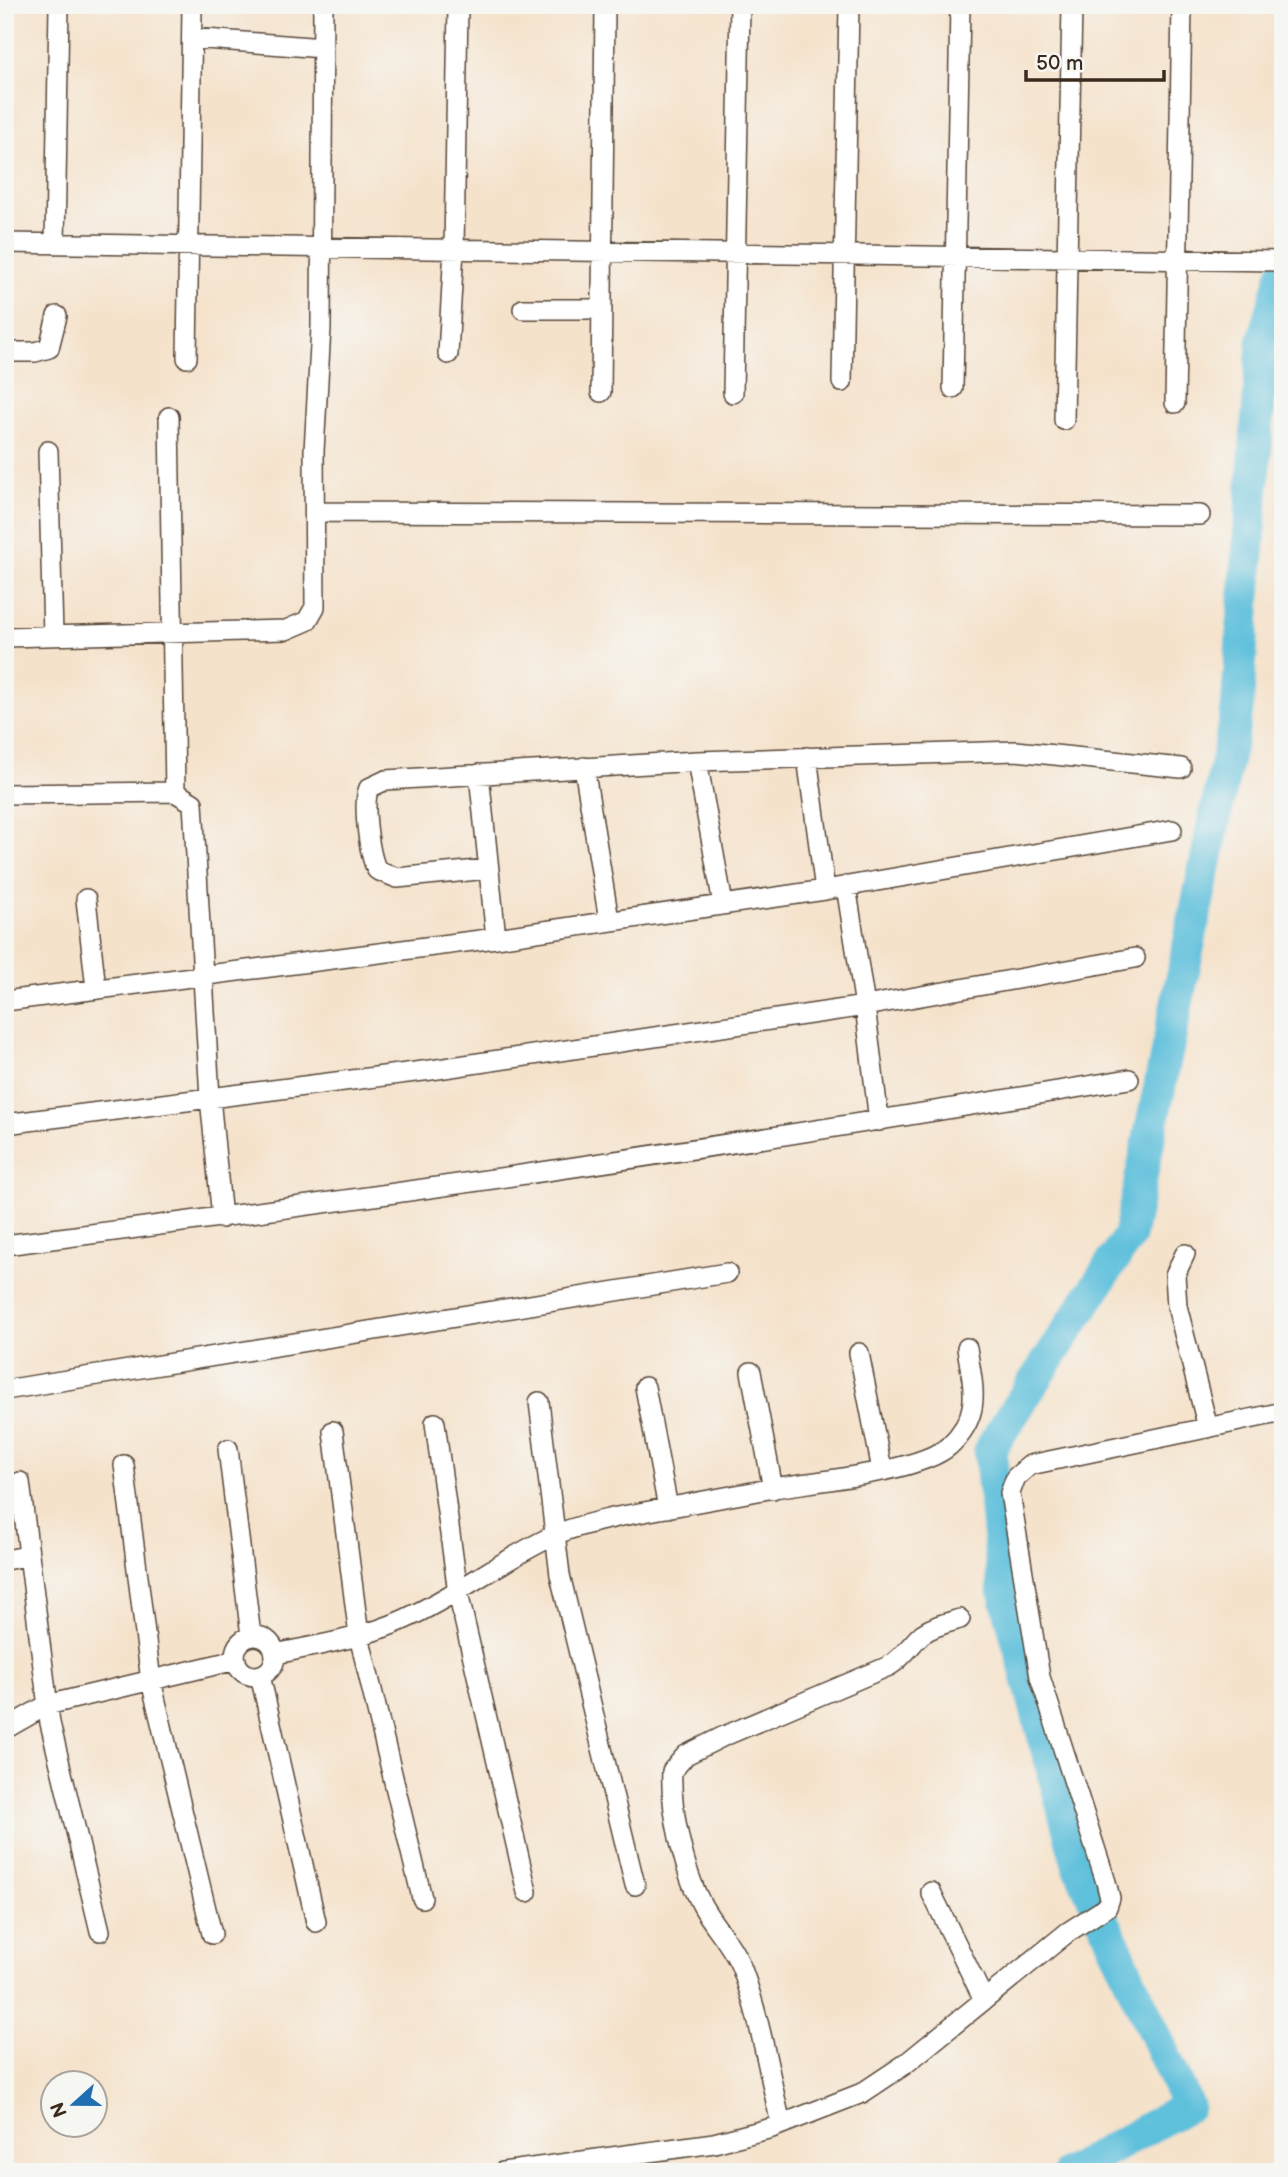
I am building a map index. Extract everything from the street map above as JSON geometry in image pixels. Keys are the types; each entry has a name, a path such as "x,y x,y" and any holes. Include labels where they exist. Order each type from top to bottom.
{"street":[{"path":"55,244 58,5"},
{"path":"187,358 192,5"},
{"path":"5,637 174,635 286,630 307,621 315,607 314,451 321,328 323,5"},
{"path":"448,354 454,249 458,5"},
{"path":"601,392 605,5"},
{"path":"733,393 740,5"},
{"path":"842,383 849,5"},
{"path":"953,388 960,5"},
{"path":"1064,420 1072,5"},
{"path":"1175,403 1182,5"},
{"path":"192,38 323,48"},
{"path":"5,243 1176,262 1283,261"},
{"path":"523,309 602,309"},
{"path":"5,352 35,352 49,348 57,316"},
{"path":"169,416 176,792"},
{"path":"48,452 52,635"},
{"path":"316,513 1200,516"},
{"path":"488,869 397,878 377,870 372,860 367,793 378,782 584,767 807,757 1016,751 1181,768"},
{"path":"807,757 825,890"},
{"path":"697,761 723,904"},
{"path":"584,767 609,920"},
{"path":"479,774 496,938"},
{"path":"5,794 176,792 188,797 195,811 201,975 222,1218"},
{"path":"5,1001 496,938 825,890 1172,830"},
{"path":"846,886 865,1006 879,1121"},
{"path":"86,899 96,989"},
{"path":"5,1124 431,1070 865,1006 1135,958"},
{"path":"5,1245 222,1218 879,1121 1129,1079"},
{"path":"1185,1254 1175,1275 1177,1306 1208,1428"},
{"path":"5,1390 727,1273"},
{"path":"275,1654 359,1636 401,1621 458,1593 555,1535 597,1522 883,1470 934,1455 948,1446 966,1423 975,1403 967,1348"},
{"path":"859,1353 883,1470"},
{"path":"751,1372 773,1489"},
{"path":"645,1387 668,1508"},
{"path":"539,1402 555,1535 571,1629 635,1885"},
{"path":"503,2172 714,2143 781,2124 862,2093 904,2065 1068,1933 1107,1908 1110,1898 1106,1882 1040,1678 1010,1493 1016,1477 1030,1465 1283,1412"},
{"path":"435,1423 458,1593 527,1892"},
{"path":"333,1431 359,1636 422,1898"},
{"path":"228,1450 251,1636"},
{"path":"124,1465 151,1681 212,1934"},
{"path":"20,1482 47,1705 100,1931"},
{"path":"5,1560 27,1556"},
{"path":"781,2124 742,1968 729,1943 704,1908 692,1878 677,1816 672,1771 686,1755 722,1737 889,1666 900,1660 923,1634 960,1619"},
{"path":"251,1636 267,1639 275,1654 272,1668 260,1675 245,1673 236,1660 238,1645 251,1636"},
{"path":"5,1729 47,1705 236,1660"},
{"path":"260,1675 316,1922"},
{"path":"931,1892 984,2000"}],"waterway":[{"path":"1070,2172 1187,2106 1078,1864 1004,1590 990,1449 1129,1236 1237,710 1263,343 1283,273"}]}
